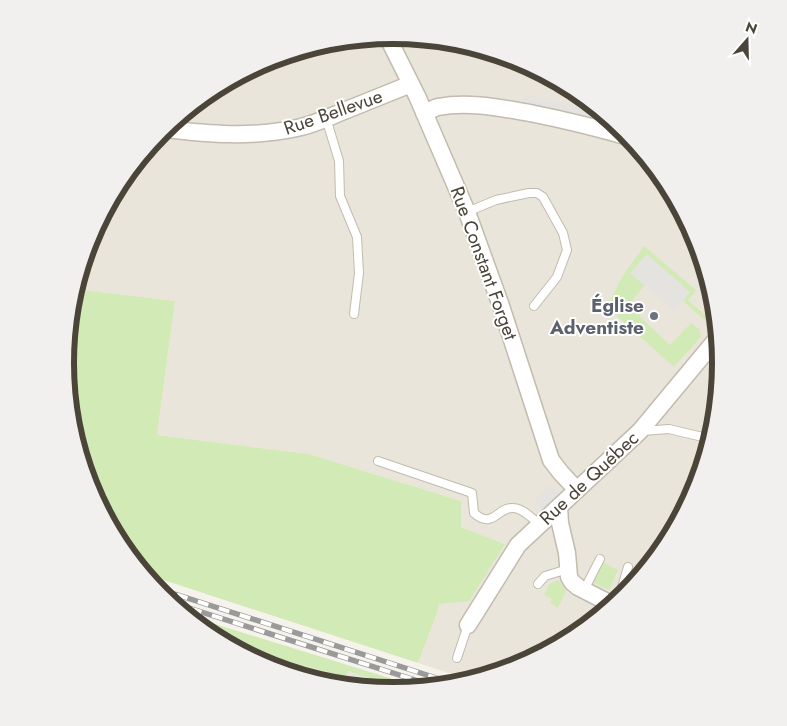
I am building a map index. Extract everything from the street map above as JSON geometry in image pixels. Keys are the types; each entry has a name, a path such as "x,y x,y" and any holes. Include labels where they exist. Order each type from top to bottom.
{"street":[{"name":"Rue Constant Forget","path":"392,44 467,212 500,302 551,460 577,490"},
{"name":"Rue Bellevue","path":"175,130 234,135 298,128 411,84"},
{"path":"424,113 438,107 461,105 503,108 563,119 615,133"},
{"name":"Rue de Québec","path":"468,624 518,545 640,431 712,344"},
{"path":"558,507 567,553 569,577 572,582 584,590 606,601"}],"lane":[{"path":"326,118 339,161 340,196 357,237 359,273 354,314"},
{"path":"467,212 496,200 529,193 543,197 563,233 567,250 557,277 534,306"},
{"path":"640,431 668,429 704,437"},
{"path":"378,461 472,493 474,513 480,518 489,519 511,507 519,509 540,524"},
{"path":"584,590 600,559"},
{"path":"623,585 628,567"},
{"path":"538,584 545,576 568,569"},
{"path":"457,658 468,624"}],"shaded area":[{"path":"373,44 414,44 435,46 476,55 516,68 535,77 588,110 634,153 670,203 696,260 707,301 710,321 713,363 712,384 707,425 702,446 696,466 670,523 647,557 619,589 588,616 535,649 496,665 457,676 418,663 439,604 505,544 461,527 461,501 309,454 157,435 175,301 83,290 91,260 117,203 153,153 183,123 216,98 252,77 291,61 331,50"},
{"path":"525,94 584,107 602,121 523,103"},
{"path":"647,254 690,292 674,311 630,273"},
{"path":"550,485 559,494 543,511 534,502"},
{"path":"265,655 346,677 348,671 379,682 331,676 291,665"}],"green space":[{"path":"644,246 696,290 688,300 710,319 710,325 683,301 690,292 631,273 645,285 629,304 670,345 691,323 700,330 701,337 674,367 607,307 622,277"},
{"path":"83,290 175,301 157,435 309,454 461,501 461,527 505,544 469,601 439,604 418,663 158,578 153,573 117,523 91,466 85,446 77,405 74,363 77,321"},
{"path":"602,562 618,570 609,590 594,583 594,578"},
{"path":"558,580 566,591 558,608 550,603 552,599 544,595 549,584"},
{"path":"207,621 402,682 379,682 348,671 346,677 265,655 234,639"}],"railway":[{"path":"173,593 440,679"},
{"path":"189,608 420,681"}],"place":[{"name":"Église Adventiste","path":"654,316"}]}
